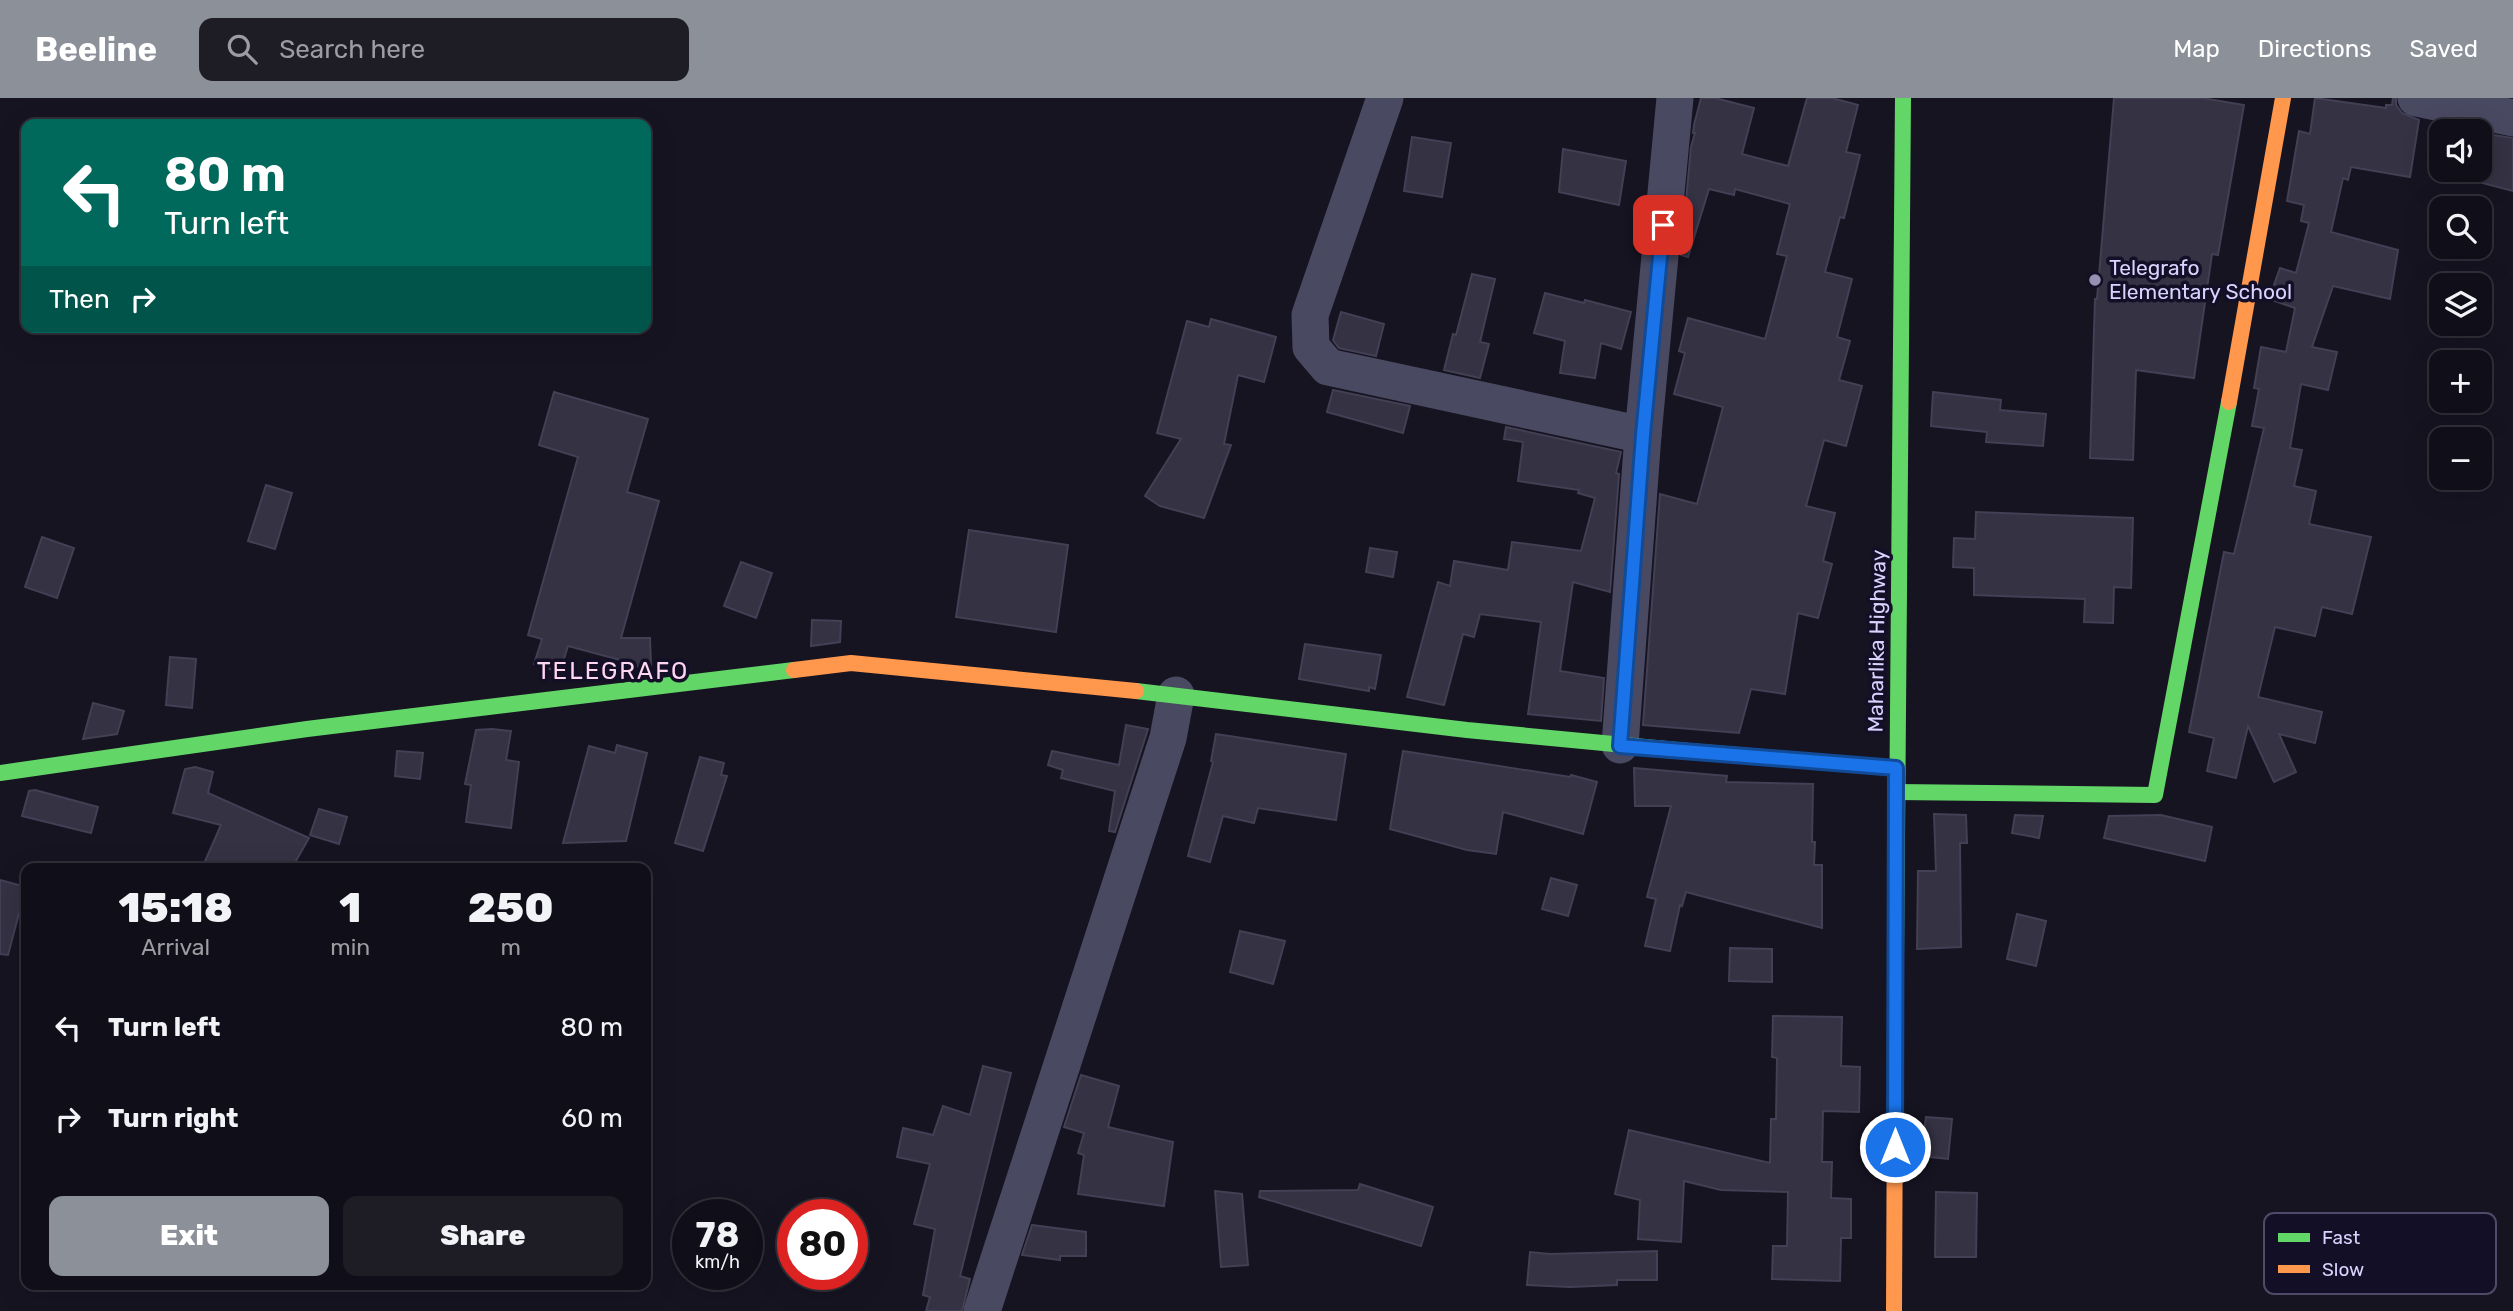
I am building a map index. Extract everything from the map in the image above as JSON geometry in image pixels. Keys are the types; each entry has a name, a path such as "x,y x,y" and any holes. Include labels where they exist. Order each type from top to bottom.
{"main road":[{"name":"Maharlika Highway","path":"1894,1311 1903,98"},
{"path":"1896,792 2155,795 2209,514 2283,98"},
{"path":"0,773 307,729 850,663 1176,695 1620,746 1896,768"}],"street":[{"path":"1385,98 1310,315 1311,348 1328,367 1643,435"},
{"path":"1620,746 1643,435 1675,98"},
{"path":"2416,98 2513,118"},
{"path":"982,1311 1168,738 1176,695"}],"building":[{"path":"1701,98 1715,98 1754,108 1742,154 1788,166 1807,98 1832,98 1858,105 1846,152 1860,155 1844,218 1840,217 1825,272 1852,279 1837,337 1850,341 1839,380 1862,386 1846,446 1824,440 1806,506 1835,513 1823,561 1832,564 1818,618 1798,613 1785,694 1751,689 1739,733 1643,725 1660,494 1697,504 1723,407 1674,394 1685,353 1679,351 1688,318 1765,339 1787,256 1777,254 1790,204 1735,189 1734,195 1709,189 1688,257 1681,255 1691,147"},
{"path":"2114,98 2202,98 2244,105 2218,255 2212,254 2194,378 2136,370 2133,460 2090,458 2095,299"},
{"path":"2315,98 2386,108 2386,105 2392,105 2393,98 2396,98 2396,105 2402,113 2419,120 2410,177 2351,167 2348,180 2343,178 2331,232 2398,250 2390,299 2333,286 2312,347 2337,352 2328,390 2301,384 2290,448 2302,450 2294,486 2316,491 2309,524 2371,537 2352,614 2322,607 2315,636 2275,627 2258,697 2322,712 2315,743 2279,734 2296,772 2274,782 2248,726 2236,778 2207,771 2214,738 2189,732 2224,552 2234,554 2264,428 2252,426 2259,389 2254,388 2261,347 2286,352 2295,308 2269,299 2280,268 2296,273 2309,223 2301,221 2304,205 2287,201 2299,131 2310,134"},
{"path":"2492,135 2513,138 2513,191 2479,182 2492,182"},
{"path":"1412,137 1451,143 1442,197 1404,191"},
{"path":"1563,149 1626,161 1619,205 1559,192"},
{"path":"1472,274 1495,279 1480,342 1489,344 1480,378 1444,370"},
{"path":"1545,293 1631,312 1621,349 1601,343 1595,378 1560,373 1565,341 1534,333"},
{"path":"1341,312 1384,324 1376,356 1339,348 1333,340"},
{"path":"1211,319 1276,337 1264,382 1238,375 1224,444 1231,445 1204,518 1160,506 1145,496 1181,439 1157,433 1187,321 1209,327"},
{"path":"1333,390 1410,406 1403,433 1327,412"},
{"path":"554,392 648,419 627,492 659,501 621,638 650,638 651,665 624,668 624,661 568,646 560,672 534,664 542,639 528,635 578,457 539,445"},
{"path":"1933,392 2001,400 2000,410 2046,414 2043,446 1986,442 1987,432 1931,426"},
{"path":"1506,427 1621,452 1616,473 1619,474 1610,592 1573,582 1560,671 1604,678 1601,721 1528,714 1541,622 1480,614 1474,637 1463,634 1444,705 1407,697 1438,582 1450,586 1454,561 1508,570 1512,542 1581,551 1595,498 1578,493 1579,490 1518,481 1523,442 1504,439"},
{"path":"266,485 292,493 275,549 248,541"},
{"path":"1976,512 2133,518 2131,588 2114,587 2113,623 2084,622 2085,599 1974,595 1974,568 1953,567 1954,538 1975,539"},
{"path":"969,530 1068,545 1056,632 956,617"},
{"path":"42,537 74,548 57,598 25,587"},
{"path":"1370,548 1397,552 1393,577 1366,572"},
{"path":"741,562 772,573 756,618 724,606"},
{"path":"812,620 841,621 840,642 811,646"},
{"path":"1305,644 1381,655 1375,689 1369,687 1369,691 1299,679"},
{"path":"170,657 196,659 192,708 166,705"},
{"path":"93,703 124,711 117,734 83,739"},
{"path":"1126,725 1148,729 1115,832 1109,831 1115,791 1061,778 1063,770 1048,765 1052,751 1119,765"},
{"path":"476,730 511,731 506,760 519,762 511,828 466,822 471,785 465,784"},
{"path":"1216,734 1346,754 1336,820 1258,808 1254,823 1223,816 1210,862 1188,856 1213,762"},
{"path":"617,745 647,753 626,841 563,843 589,746 615,753"},
{"path":"397,751 423,753 420,779 395,776"},
{"path":"1403,751 1570,777 1571,775 1597,782 1583,834 1503,812 1496,854 1467,850 1390,829"},
{"path":"700,757 724,763 721,775 727,776 703,851 675,843"},
{"path":"195,767 213,772 208,793 309,838 295,863 204,863 221,825 173,813 185,769"},
{"path":"1634,768 1727,776 1726,782 1813,784 1812,842 1815,842 1814,865 1822,865 1822,928 1686,892 1682,906 1680,905 1670,951 1645,946 1656,899 1647,897 1671,806 1635,806"},
{"path":"35,790 98,807 91,833 22,816 29,791"},
{"path":"319,809 347,817 339,844 310,835"},
{"path":"1934,814 1966,815 1967,843 1960,843 1961,947 1917,949 1918,871 1936,871"},
{"path":"2015,815 2043,816 2039,838 2012,833"},
{"path":"2161,815 2212,827 2205,861 2104,838 2109,816"},
{"path":"1551,878 1577,885 1568,916 1542,909"},
{"path":"0,880 21,886 21,906 8,955 0,954"},
{"path":"2017,914 2046,921 2036,966 2007,959"},
{"path":"1240,931 1285,941 1273,984 1230,972"},
{"path":"1730,948 1772,949 1772,982 1729,981"},
{"path":"1773,1016 1842,1017 1841,1066 1860,1067 1859,1112 1823,1111 1822,1162 1832,1162 1831,1198 1851,1199 1851,1238 1841,1238 1840,1281 1772,1279 1773,1246 1787,1246 1788,1192 1721,1190 1684,1181 1681,1242 1638,1239 1640,1200 1615,1194 1629,1130 1770,1163 1771,1119 1776,1119 1777,1058 1772,1057"},
{"path":"983,1066 1011,1073 960,1276 970,1279 962,1311 926,1311 930,1297 923,1295 935,1229 914,1224 930,1164 897,1157 903,1128 933,1135 943,1106 970,1115"},
{"path":"1081,1075 1119,1086 1108,1127 1173,1142 1164,1206 1078,1194 1084,1155 1078,1153 1084,1133 1064,1127"},
{"path":"1926,1117 1952,1119 1948,1159 1921,1156"},
{"path":"1360,1184 1433,1207 1421,1246 1259,1197 1260,1191 1358,1190"},
{"path":"1215,1191 1242,1194 1248,1265 1221,1267"},
{"path":"1936,1192 1977,1193 1976,1257 1935,1257"},
{"path":"1032,1225 1086,1232 1086,1256 1060,1256 1060,1260 1022,1255"},
{"path":"1657,1251 1657,1280 1617,1280 1617,1285 1570,1287 1527,1285 1530,1252 1550,1254"}],"traffic: fast":[{"path":"1895,1082 1903,98"},
{"path":"1896,792 2155,795 2229,402"},
{"path":"0,773 307,729 794,670"},
{"path":"1136,691 1467,730 1677,750"}],"traffic: slow":[{"path":"2229,402 2283,98"},
{"path":"794,670 851,663 1136,691"},
{"path":"1677,750 1896,768"},
{"path":"1894,1311 1895,1082"}],"place":[{"name":"Telegrafo Elementary School","path":"2095,280"}],"district":[{"name":"TELEGRAFO","path":"613,671"}],"route":[{"path":"1663,225 1643,435 1620,746 1896,768 1895,1147"}]}
